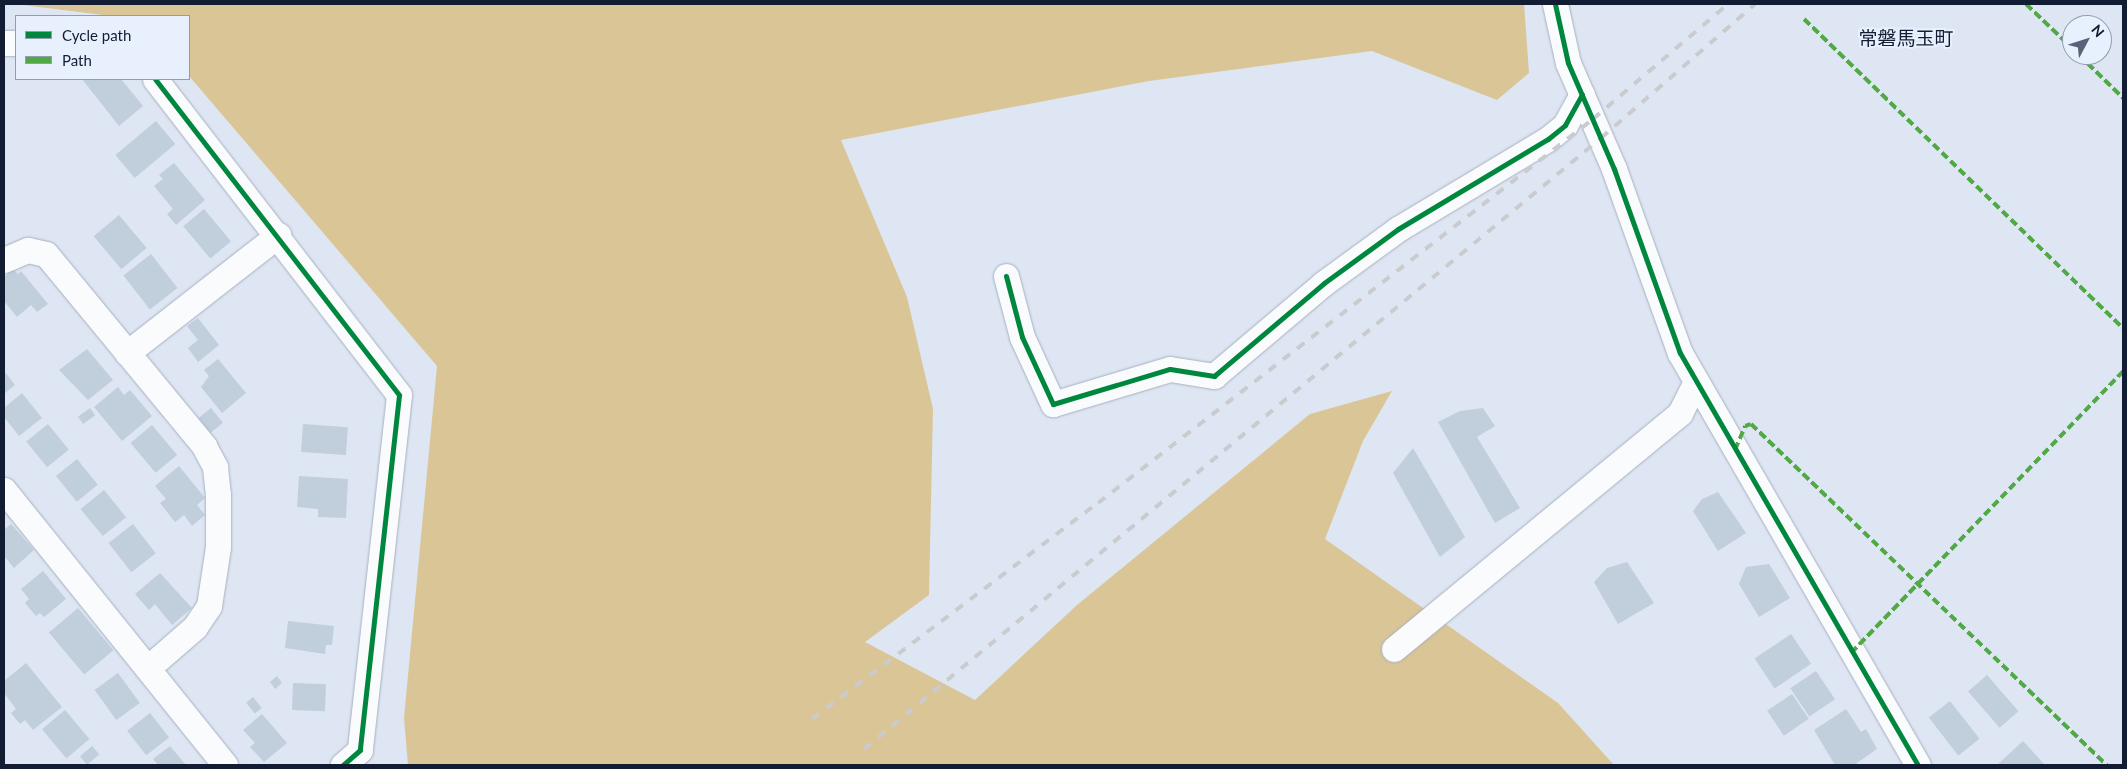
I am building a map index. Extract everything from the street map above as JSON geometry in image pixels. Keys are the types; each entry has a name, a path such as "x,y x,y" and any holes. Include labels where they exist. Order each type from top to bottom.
{"street":[{"path":"1555,4 1568,63 1614,170 1680,353 1918,765"},
{"path":"156,80 278,235 399,395 360,750 343,765"},
{"path":"1006,276 1022,337 1053,404 1170,369 1214,376 1324,283 1398,229 1548,139 1565,125 1582,94"},
{"path":"127,353 278,235"},
{"path":"4,260 28,250 46,254 204,446 215,467 218,494 218,546 209,606 195,627 149,668"},
{"path":"1394,649 1680,413 1696,382"},
{"path":"4,490 149,668 225,765"}],"shaded area":[{"path":"15,4 1524,4 1529,73 1497,100 1372,51 1149,81 841,140 907,297 933,409 929,595 865,642 975,700 1077,605 1310,414 1392,391 1363,441 1325,539 1558,703 1614,765 408,765 404,718 437,366 190,77 190,15 103,15"}],"building":[{"path":"83,80 122,80 143,106 119,126"},
{"path":"156,121 175,144 135,178 115,155"},
{"path":"174,163 205,200 176,225 167,214 173,209 154,186 163,179 159,175"},
{"path":"204,209 231,241 210,259 183,226"},
{"path":"119,215 147,248 121,269 94,236"},
{"path":"151,254 177,288 150,309 123,276"},
{"path":"13,269 18,274 21,271 48,304 37,312 31,305 17,317 4,301 4,277"},
{"path":"198,318 219,345 198,362 188,348 198,340 187,326"},
{"path":"87,349 113,380 88,400 59,370"},
{"path":"218,359 246,393 222,413 201,387 209,376 204,370"},
{"path":"4,371 15,385 4,394"},
{"path":"118,387 124,395 130,390 152,416 122,441 94,407"},
{"path":"22,393 42,418 19,436 4,417 4,408"},
{"path":"90,408 95,415 83,424 78,417"},
{"path":"211,408 223,423 211,433 199,418"},
{"path":"1483,408 1495,426 1477,437 1520,508 1495,523 1438,422 1460,411"},
{"path":"48,424 69,450 47,467 26,442"},
{"path":"303,424 348,427 346,455 301,452"},
{"path":"152,425 177,455 156,473 131,443"},
{"path":"1413,448 1465,537 1440,557 1393,473"},
{"path":"77,459 98,485 77,502 56,476"},
{"path":"179,466 205,498 197,505 205,515 192,526 184,515 175,522 160,503 166,499 155,486"},
{"path":"299,476 348,479 346,518 318,517 318,509 297,507"},
{"path":"104,490 126,517 103,536 81,509"},
{"path":"1718,492 1746,533 1718,551 1693,511 1702,499"},
{"path":"11,524 34,550 14,568 4,556 4,530"},
{"path":"133,524 156,553 131,572 109,543"},
{"path":"1627,562 1654,603 1618,624 1594,582 1607,568"},
{"path":"1769,564 1790,598 1759,617 1739,584 1746,567"},
{"path":"43,571 66,599 44,617 40,613 36,616 25,603 29,599 21,589"},
{"path":"160,573 192,608 172,625 155,604 149,610 135,594"},
{"path":"78,608 113,650 84,675 49,632"},
{"path":"288,621 334,626 332,645 326,645 325,654 285,648"},
{"path":"1791,634 1811,664 1775,688 1755,659"},
{"path":"26,663 62,707 33,730 25,720 20,724 11,713 16,709 4,693 4,681"},
{"path":"1816,671 1835,699 1809,717 1790,688"},
{"path":"118,673 140,703 116,720 95,690"},
{"path":"1987,675 2018,711 2000,728 1968,691"},
{"path":"277,676 282,683 275,689 270,682"},
{"path":"293,683 326,684 325,711 292,710"},
{"path":"1792,694 1809,719 1784,736 1767,711"},
{"path":"253,697 262,708 255,714 246,703"},
{"path":"1950,701 1980,739 1958,755 1929,718"},
{"path":"1846,709 1861,732 1866,729 1877,749 1854,765 1835,765 1814,730"},
{"path":"65,710 89,739 66,758 42,729"},
{"path":"150,713 169,737 146,755 127,731"},
{"path":"262,714 287,743 264,762 250,747 255,743 243,730"},
{"path":"2023,741 2045,765 1998,764"},
{"path":"92,746 99,754 87,765 80,756"},
{"path":"170,746 186,765 158,765 153,759"}],"railway":[{"path":"812,719 1098,503 1593,119 1728,4"},
{"path":"864,749 1601,138 1755,4"}],"marked path":[{"path":"2026,4 2062,38"},
{"path":"1804,19 2123,328"},
{"path":"2089,65 2123,98"},
{"path":"1851,653 2123,371"},
{"path":"1735,450 1745,426 1751,424 2107,765"}],"cycle path":[{"path":"1555,4 1568,63 1614,169 1680,353 1918,765"},
{"path":"156,80 399,395 360,750 343,765"},
{"path":"1006,276 1022,337 1053,404 1170,369 1214,376 1324,283 1398,229 1548,139 1565,125 1582,94"}],"district":[{"name":"常磐馬玉町","path":"1906,38"}]}
